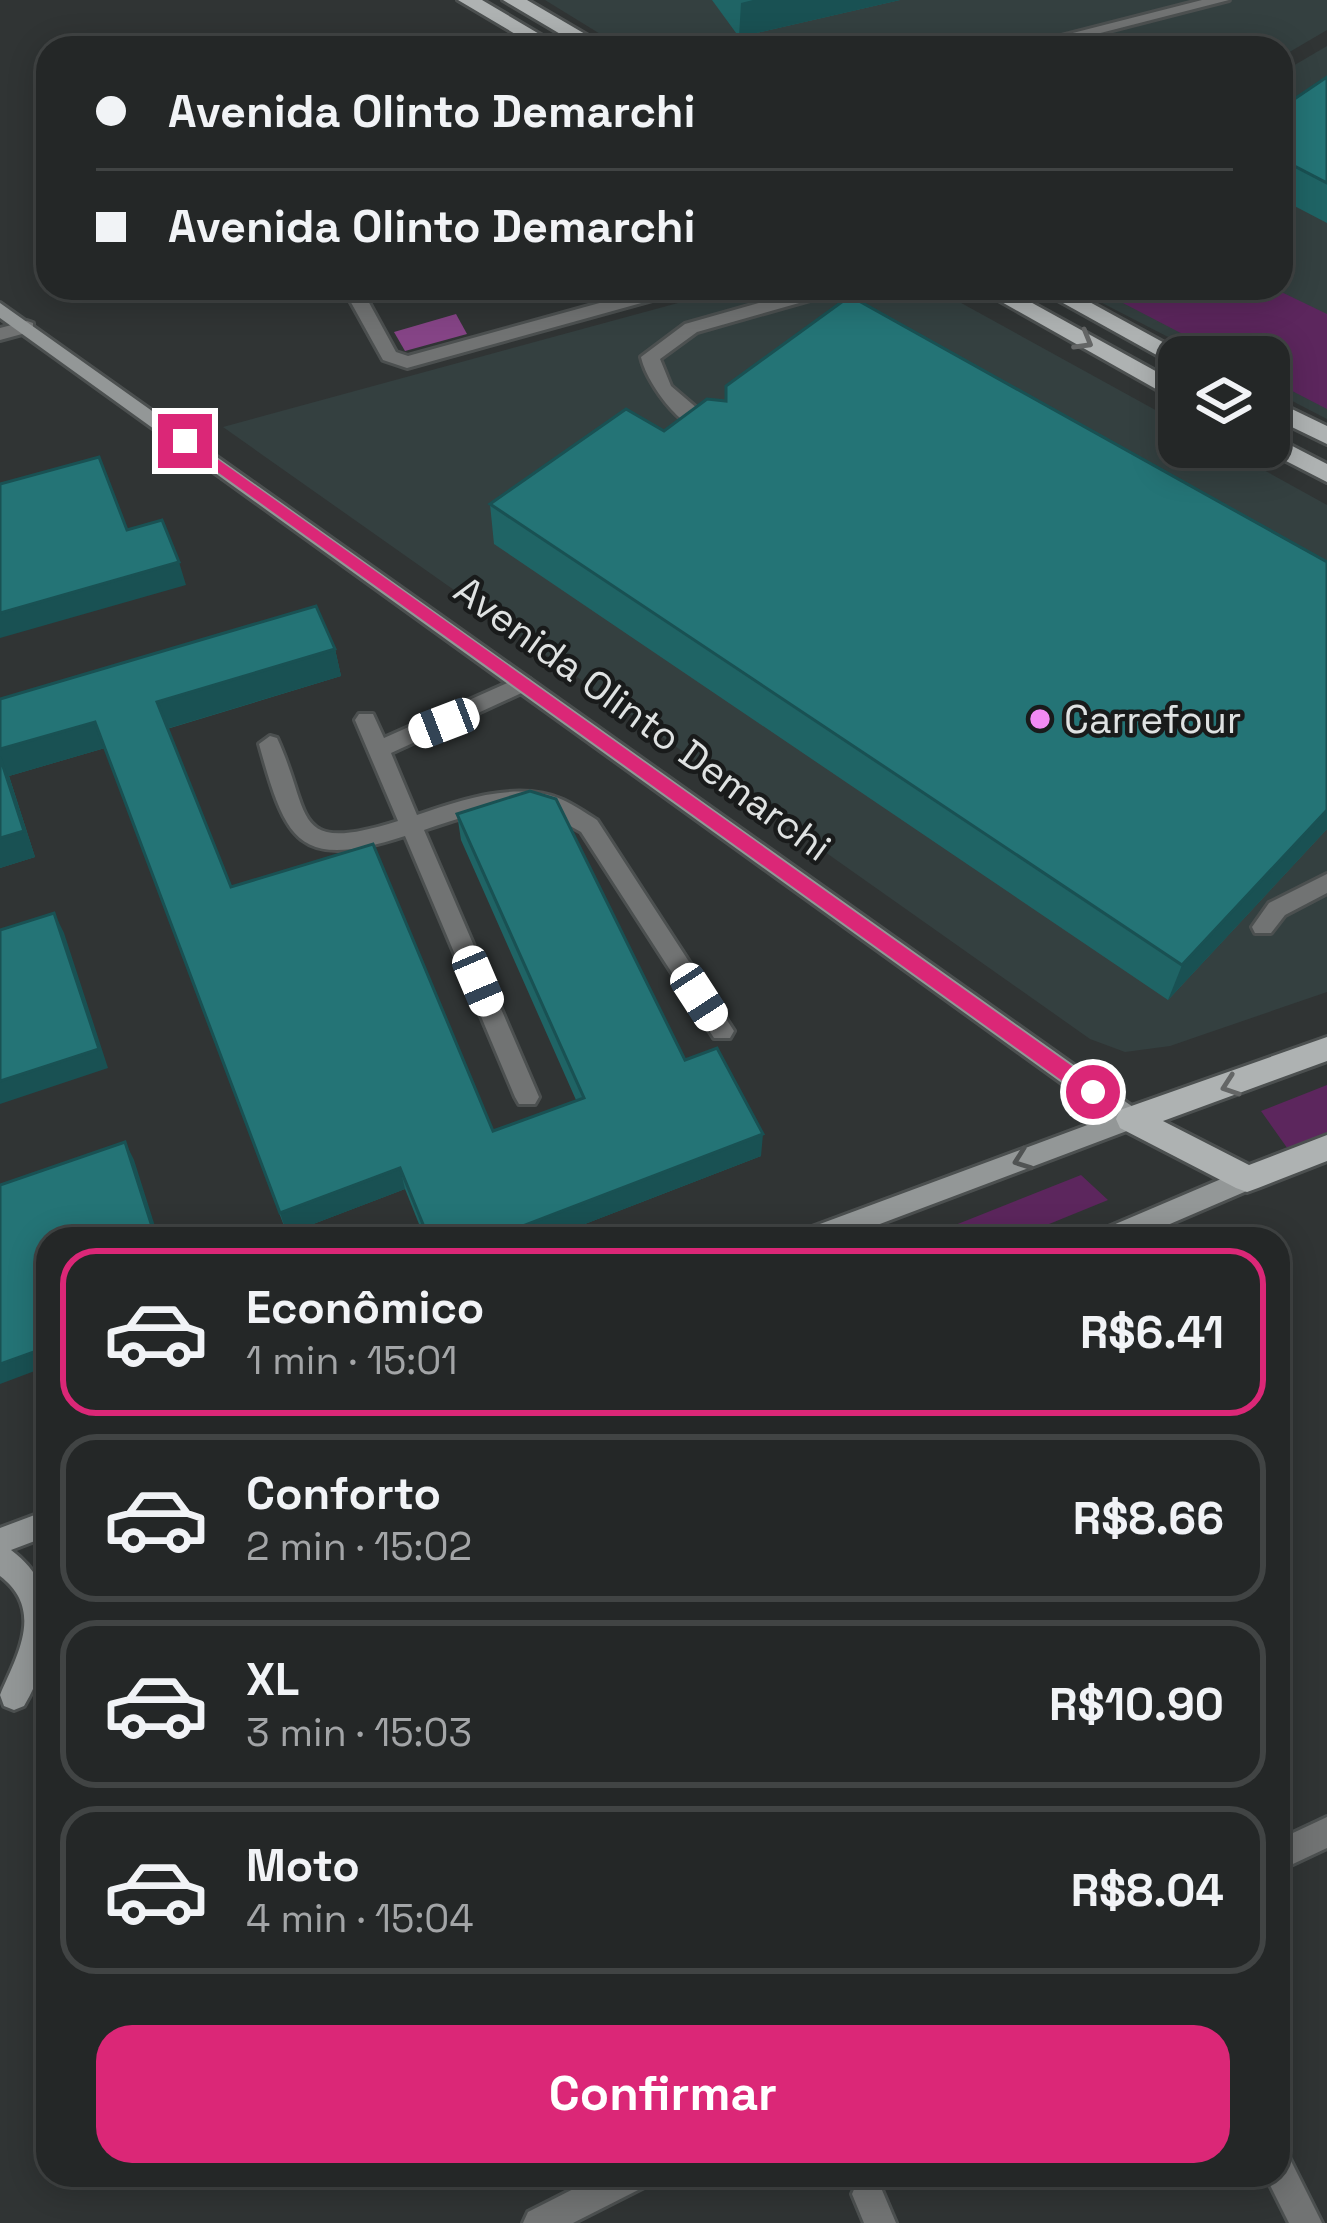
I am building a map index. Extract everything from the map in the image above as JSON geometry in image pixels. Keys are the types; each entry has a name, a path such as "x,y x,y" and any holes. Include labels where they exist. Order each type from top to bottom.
{"main road":[{"path":"467,0 532,36"},
{"path":"514,0 578,36"},
{"path":"1010,300 1158,382"},
{"path":"1070,300 1158,347"},
{"path":"1290,417 1327,436"},
{"path":"1290,454 1327,474"},
{"path":"1131,1119 1327,1049"},
{"name":"Avenida Olinto Demarchi","path":"1131,1119 1247,1179"},
{"path":"1247,1179 1327,1148"}],"street":[{"path":"1072,36 1221,0"},
{"path":"359,300 389,356 407,362 632,300"},
{"path":"715,434 669,398 650,356 691,328 790,300"},
{"name":"Avenida Olinto Demarchi","path":"0,309 1131,1119"},
{"path":"0,334 27,327"},
{"path":"379,749 523,684"},
{"path":"366,720 527,1097"},
{"path":"270,745 294,817 305,834 342,842 501,799 525,797 573,811 589,826 722,1031"},
{"path":"1263,927 1277,909 1327,883"},
{"path":"842,1227 1131,1119"},
{"path":"1136,1227 1247,1179"},
{"path":"0,1541 36,1528"},
{"path":"0,1559 19,1571 36,1605"},
{"path":"7,1698 34,1661 36,1645"},
{"path":"7,1698 36,1688"},
{"path":"1290,1850 1327,1832"},
{"path":"539,2223 611,2187"},
{"path":"1288,2187 1306,2223"}],"shaded area":[{"path":"545,0 1327,0 1327,30 1293,50 1293,36 604,36"},
{"path":"1327,46 1327,419 1290,400 1290,336 1166,336 1096,300 1293,300 1293,66"},
{"path":"1293,298 1327,314 1327,409 1290,390 1290,336 1187,336 1117,300"},
{"name":"Carrefour","path":"689,300 956,300 1158,411 1158,468 1260,468 1327,505 1327,992 1170,1046 1125,1052 1090,1039 223,427"},
{"path":"456,314 467,334 405,351 394,332"},
{"path":"1327,1085 1327,1137 1290,1152 1261,1111"},
{"path":"1081,1175 1108,1200 1042,1227 950,1227"}],"building":[{"path":"1327,77 1327,183 1293,165 1293,100"},
{"name":"Carrefour","path":"844,300 857,300 1327,562 1327,810 1182,965 490,504 626,409 664,431 707,399 726,401 726,386"},
{"path":"99,457 127,530 162,520 179,562 0,613 0,484"},
{"path":"316,606 335,649 157,702 231,887 373,844 493,1131 584,1098 457,814 530,791 556,799 685,1060 717,1048 763,1134 520,1227 424,1227 400,1168 280,1213 95,722 0,749 0,699"},
{"path":"0,757 24,831 0,838"},
{"path":"54,913 99,1049 0,1081 0,930"},
{"path":"125,1142 152,1227 36,1227 36,1351 0,1364 0,1185"}],"place":[{"name":"Carrefour","path":"1040,719"}],"route":[{"path":"185,441 1093,1092"}]}
